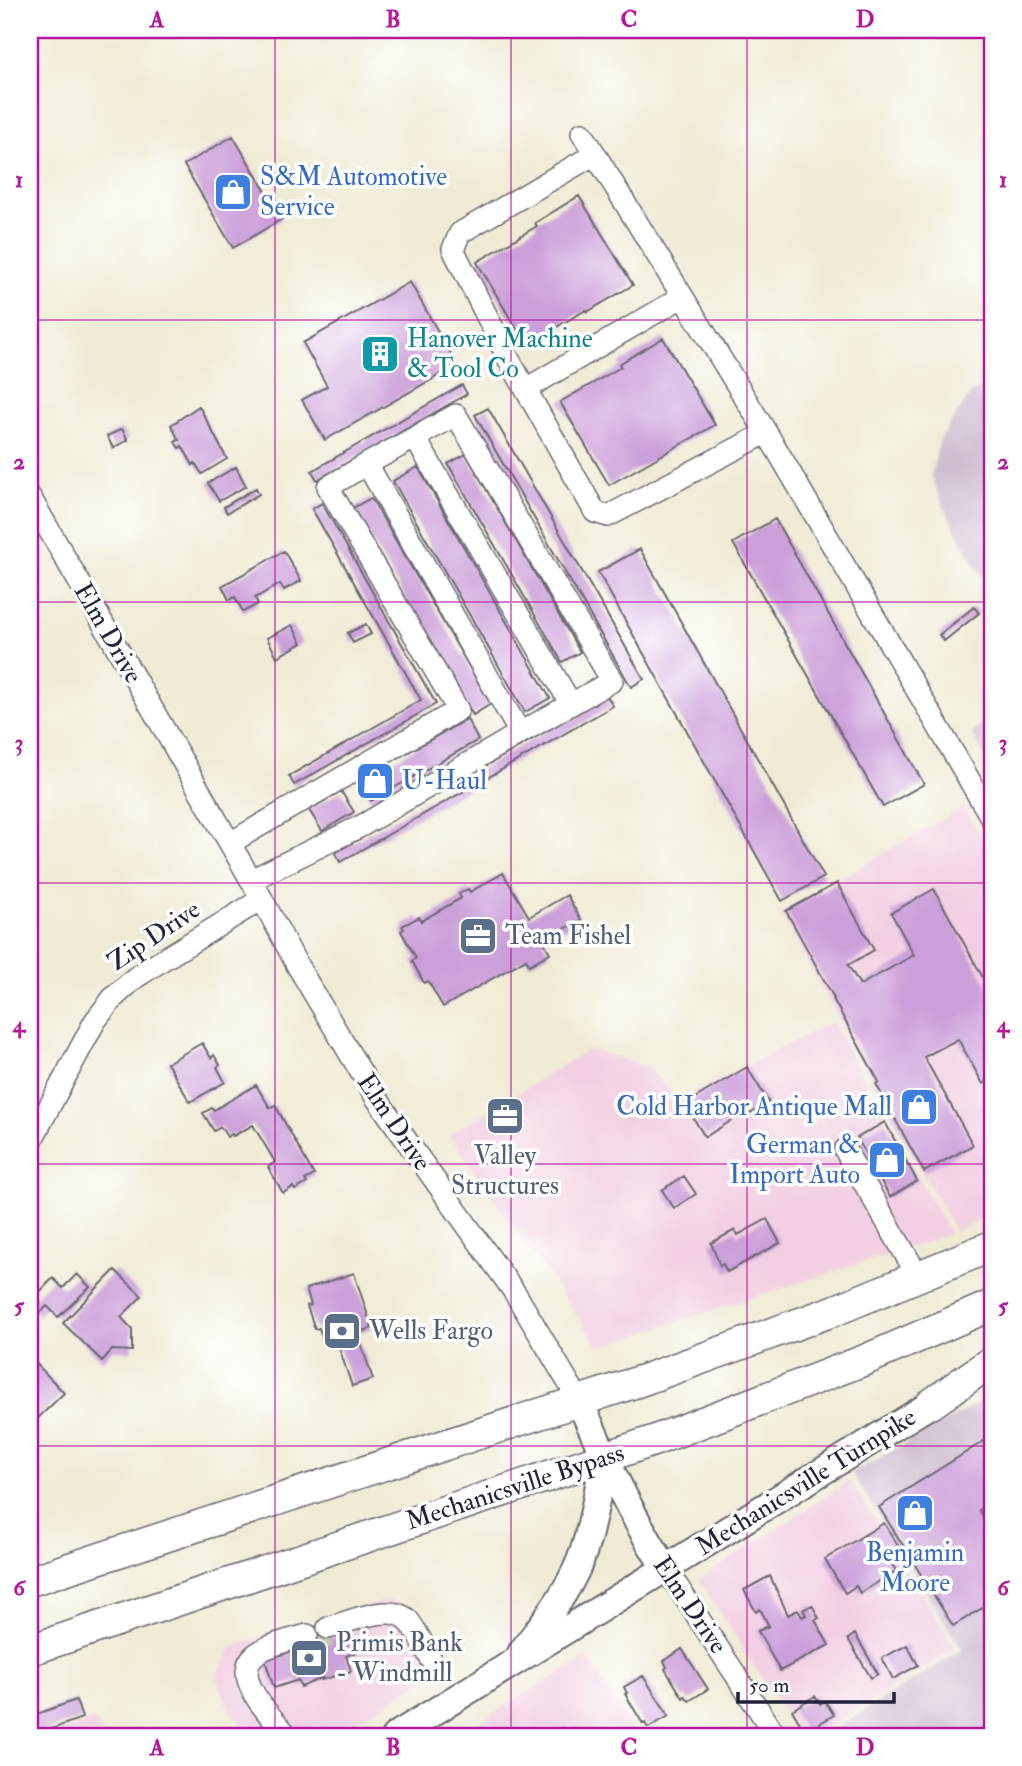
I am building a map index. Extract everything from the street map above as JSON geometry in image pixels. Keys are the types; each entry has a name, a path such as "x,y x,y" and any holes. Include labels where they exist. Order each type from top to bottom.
{"highway":[{"path":"30,1581 580,1402 749,1343 992,1246"},
{"name":"Mechanicsville Bypass","path":"30,1650 604,1458 853,1365 992,1305"},
{"path":"931,1404 992,1361"}],"main road":[{"name":"Elm Drive","path":"580,1402 604,1458 645,1537 666,1569"},
{"name":"Mechanicsville Turnpike","path":"395,1736 931,1404"},
{"path":"514,1662 560,1598 577,1568 589,1535 604,1458"}],"street":[{"path":"582,133 766,433 992,819"},
{"path":"595,154 460,233 453,249 526,389 595,512 608,516 766,433"},
{"path":"526,389 682,297"},
{"path":"230,843 458,710 328,487 456,415 612,681 363,825 251,880"},
{"path":"415,438 571,704"},
{"path":"367,464 520,733"},
{"name":"Elm Drive","path":"30,497 262,899 297,965 377,1099 516,1293 580,1402"},
{"name":"Zip Drive","path":"30,1143 95,1021 113,998 145,971 262,899"},
{"path":"845,1150 918,1276"},
{"name":"Elm Drive","path":"666,1569 776,1736"},
{"path":"329,1632 383,1612 394,1613 409,1622 431,1659"},
{"path":"288,1736 251,1690 248,1666 254,1655 265,1649 309,1639"}],"shaded area":[{"path":"992,383 992,594 948,516 931,476 940,439 971,393"},
{"path":"992,713 992,769 972,734"},
{"path":"964,807 992,854 992,1212 955,1232 780,913"},
{"path":"832,1022 950,1234 599,1347 449,1135 589,1049 650,1068 678,1101"},
{"path":"992,1396 992,1736 823,1736 962,1650 852,1473"},
{"path":"850,1480 956,1648 815,1736 799,1736 699,1580"},
{"path":"389,1600 414,1608 449,1665 332,1736 251,1736 227,1706 217,1675 232,1647"},
{"path":"587,1657 636,1736 455,1736"},
{"path":"95,1719 105,1736 48,1736"}],"building":[{"name":"S&M Automotive Service","path":"233,136 282,219 233,248 184,165"},
{"path":"579,196 633,285 526,345 477,262 537,226 535,223"},
{"name":"Hanover Machine & Tool Co","path":"410,282 457,365 325,440 302,400 327,386 303,343"},
{"path":"663,338 715,425 609,485 560,402 621,367 619,364"},
{"path":"462,385 467,394 317,480 312,471"},
{"path":"199,406 227,459 202,474 182,446 179,448 175,442 179,440 171,425"},
{"path":"488,408 644,679 631,687 475,415"},
{"path":"122,429 128,440 113,448 107,436"},
{"path":"466,454 580,652 562,662 448,464"},
{"path":"236,467 246,486 219,501 208,483"},
{"path":"418,467 550,698 525,712 393,481"},
{"path":"256,488 259,494 227,513 224,507"},
{"path":"371,498 491,704 473,715 353,508"},
{"path":"322,503 436,704 294,785 289,776 421,700 312,509"},
{"path":"775,519 924,784 883,807 733,543"},
{"path":"640,549 824,877 782,901 598,572"},
{"path":"284,551 301,581 284,590 280,584 255,598 258,604 243,612 235,597 229,600 222,586"},
{"path":"974,607 979,613 944,641 939,635"},
{"path":"366,624 371,634 353,643 348,633"},
{"path":"292,625 302,643 277,657 267,638"},
{"path":"607,696 613,706 340,862 335,853"},
{"path":"467,719 478,740 371,801 359,780"},
{"path":"341,791 354,812 322,831 309,810"},
{"name":"Team Fishel","path":"503,873 529,917 567,895 581,920 543,941 550,953 529,965 526,959 443,1007 428,981 424,983 412,961 416,958 401,931 404,929 402,926 419,917 421,921 461,898 459,894 468,889 470,892"},
{"path":"837,883 874,950 848,965 860,985 914,955 891,913 934,889 992,994 992,1079 983,1084 958,1039 924,1057 973,1145 924,1172 876,1084 879,1082 786,911"},
{"path":"202,1043 211,1058 214,1055 220,1065 217,1067 225,1082 190,1102 167,1063"},
{"path":"747,1067 769,1103 748,1115 745,1112 705,1137 685,1104"},
{"path":"256,1085 270,1108 275,1105 314,1175 295,1190 293,1187 283,1193 268,1167 275,1162 253,1125 227,1137 221,1127 214,1131 203,1113 212,1108 214,1110"},
{"name":"Valley Structures","path":"513,1104 519,1115 498,1128 491,1116"},
{"name":"German & Import Auto","path":"885,1122 917,1181 890,1197 857,1138"},
{"path":"684,1176 696,1194 674,1208 662,1190"},
{"path":"767,1219 780,1243 727,1272 723,1264 720,1266 711,1243 735,1230 738,1235"},
{"path":"115,1270 142,1296 121,1317 132,1329 132,1351 112,1350 102,1361 63,1323"},
{"name":"Wells Fargo","path":"354,1273 372,1328 357,1333 373,1379 352,1386 336,1339 324,1343 319,1328 315,1329 307,1306 311,1305 306,1289"},
{"path":"77,1274 90,1287 58,1317 47,1306 38,1315 30,1308 30,1302 53,1278 63,1288"},
{"path":"30,1357 64,1393 30,1426"},
{"path":"992,1436 992,1502 979,1510 992,1531 992,1602 953,1626 879,1507"},
{"path":"884,1523 905,1557 892,1564 896,1571 860,1593 856,1586 845,1593 825,1559"},
{"path":"770,1576 788,1615 798,1610 802,1617 806,1615 803,1610 812,1605 819,1618 815,1620 829,1645 780,1671 758,1631 769,1626 760,1609 756,1612 744,1590"},
{"name":"Primis Bank - Windmill","path":"326,1623 331,1638 338,1636 341,1644 353,1641 357,1652 346,1656 351,1671 322,1678 301,1687 298,1680 274,1688 265,1660 310,1645 306,1630"},
{"path":"855,1634 878,1674 871,1678 848,1639"},
{"path":"907,1645 918,1665 893,1679 882,1658"},
{"path":"682,1649 708,1689 689,1701 685,1696 683,1698 665,1669 667,1667 664,1661"},
{"path":"643,1676 669,1716 648,1728 625,1694 627,1693 624,1687"},
{"path":"815,1696 820,1704 825,1701 834,1715 805,1732 792,1710"},
{"path":"76,1700 82,1718 38,1734 31,1716"},
{"path":"562,1728 566,1733 575,1728 580,1736 550,1736"}],"tunnel":[{"path":"310,1643 330,1636"}],"place":[{"name":"S&M Automotive Service","path":"233,192"},
{"name":"Hanover Machine & Tool Co","path":"380,354"},
{"name":"U-Haul","path":"375,781"},
{"name":"Team Fishel","path":"478,936"},
{"name":"Cold Harbor Antique Mall","path":"919,1107"},
{"name":"Valley Structures","path":"505,1116"},
{"name":"German & Import Auto","path":"887,1160"},
{"name":"Wells Fargo","path":"342,1331"},
{"name":"Benjamin Moore","path":"915,1513"},
{"name":"Primis Bank - Windmill","path":"309,1658"}]}
